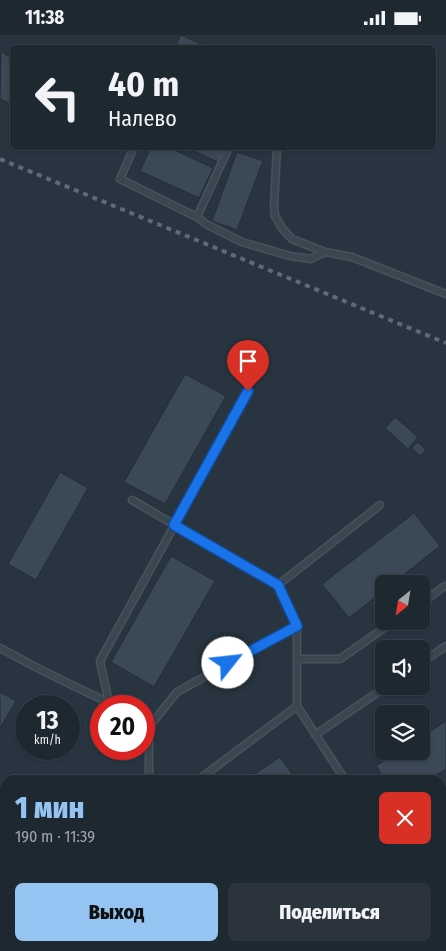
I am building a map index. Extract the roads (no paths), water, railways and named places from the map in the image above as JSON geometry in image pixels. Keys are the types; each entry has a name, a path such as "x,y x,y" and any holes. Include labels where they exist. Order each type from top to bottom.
{"lane":[{"path":"133,150 120,179 197,217 206,225 242,242 290,256 311,259 325,252"},
{"path":"197,217 228,150"},
{"path":"277,150 275,216 282,229 292,239 325,252 352,257 446,294"},
{"path":"109,695 100,661 248,391"},
{"path":"132,500 278,585 297,626 297,706 340,775"},
{"path":"278,585 380,505"},
{"path":"430,597 445,586"},
{"path":"155,716 178,692 297,626"},
{"path":"297,659 340,659 381,630"},
{"path":"430,657 446,646"},
{"path":"0,648 92,695"},
{"path":"315,735 375,694"},
{"path":"205,775 297,706"},
{"path":"148,760 149,775"}],"railway":[{"path":"0,159 446,343"}]}
